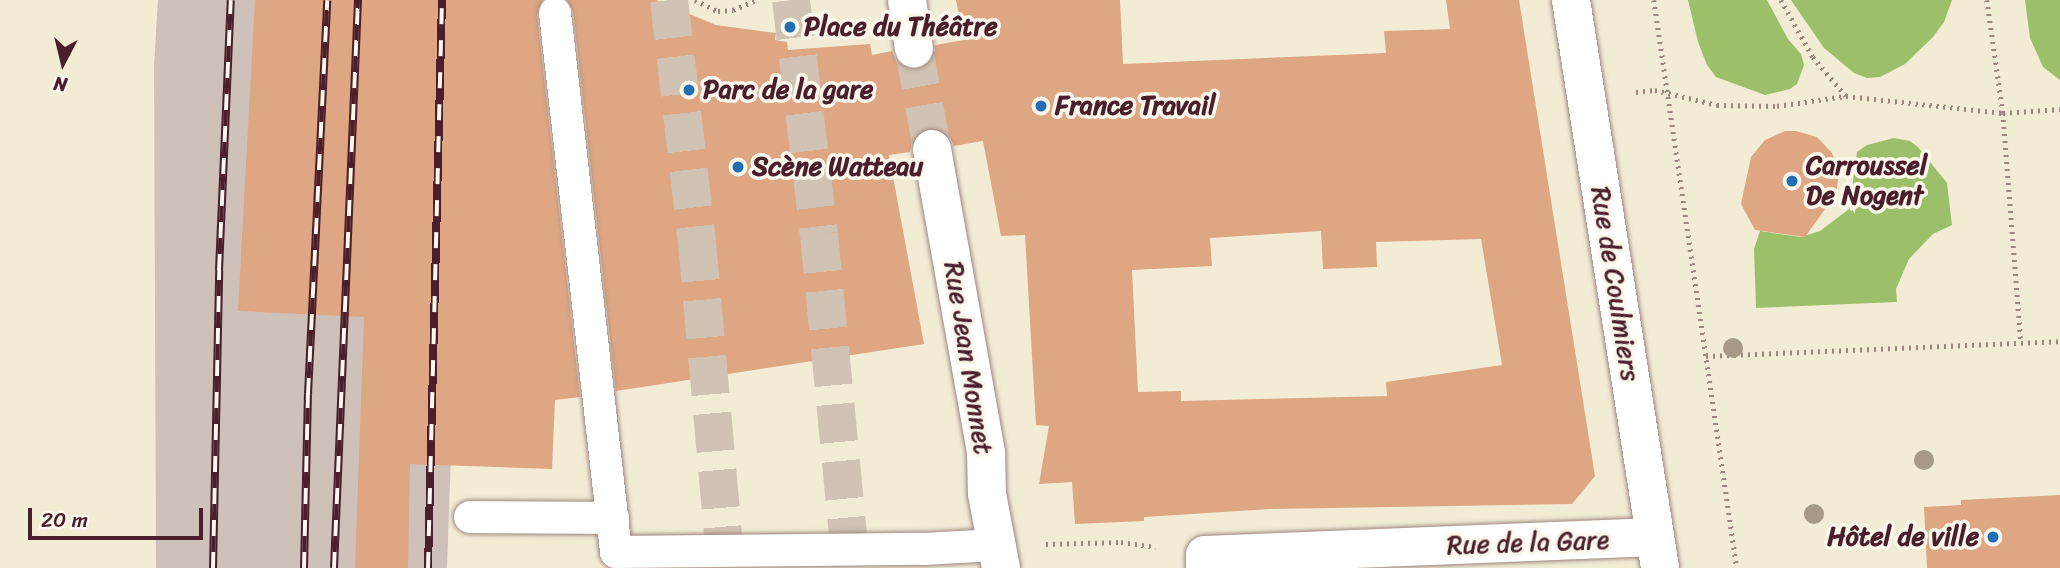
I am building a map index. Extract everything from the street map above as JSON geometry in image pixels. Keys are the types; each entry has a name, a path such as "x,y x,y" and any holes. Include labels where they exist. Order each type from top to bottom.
{"street":[{"path":"906,0 914,49"},
{"name":"Rue de Coulmiers","path":"1571,0 1657,553"},
{"name":"Rue Jean Monnet","path":"932,149 986,453 987,494 998,557"},
{"name":"Rue de la Gare","path":"1205,568 1205,555 1657,553"}],"lane":[{"path":"555,13 616,552 924,549 998,557"},
{"path":"470,517 613,518"}],"path":[{"path":"695,0 718,11 733,10 756,0"},
{"path":"1654,0 1737,568"},
{"path":"1780,0 1813,57 1846,96"},
{"path":"1987,0 2003,113 2021,342"},
{"path":"1631,93 1655,90 1717,106 1777,106 1846,96 2003,113 2060,109"},
{"path":"1706,356 2060,341"},
{"path":"1056,544 1121,542"}],"shaded area":[{"path":"158,0 467,0 447,568 156,568 154,65"}],"green space":[{"path":"1688,0 1767,0 1788,39 1801,54 1804,65 1797,84 1790,89 1765,95 1716,77 1707,65 1698,42"},
{"path":"1791,0 1952,0 1944,22 1933,37 1905,64 1880,77 1867,78 1854,73 1824,48"},
{"path":"2025,0 2060,0 2060,80 2043,67 2030,38"},
{"path":"1894,138 1910,141 1918,147 1947,183 1952,225 1933,234 1909,259 1896,289 1897,302 1756,308 1754,249 1760,231 1801,237 1820,231 1849,209 1857,152 1867,145"}],"building":[{"path":"255,0 543,0 537,15 580,397 555,400 552,469 410,464 408,568 355,568 364,317 238,311"},
{"path":"567,0 656,0 716,25 776,33 775,40 787,42 788,50 870,44 872,55 892,51 897,63 916,71 927,67 934,58 935,45 964,40 956,0 1120,0 1123,64 1386,53 1384,31 1450,29 1446,0 1519,0 1595,476 1572,504 1270,509 1144,517 1144,521 1075,524 1072,482 1039,484 1049,426 1036,425 1025,235 1001,236 983,141 954,146 948,134 939,128 918,132 912,141 910,152 889,155 924,344 616,391 573,11","holes":["1321,231 1323,269 1377,267 1376,242 1481,239 1502,365 1386,382 1387,396 1181,401 1181,391 1138,392 1132,270 1212,266 1210,238"]},
{"name":"Carroussel De Nogent","path":"1785,131 1817,137 1832,153 1839,173 1836,194 1805,237 1755,230 1741,204 1751,157 1765,140"},
{"name":"Hôtel de ville","path":"2060,495 2060,568 1927,568 1924,507 1961,505 1961,500"}],"tunnel":[{"path":"669,0 697,243 726,568"},
{"path":"791,0 819,234 851,568"},
{"path":"914,49 932,149"}],"railway":[{"path":"213,568 219,270 231,0"},
{"path":"304,568 308,394 327,0"},
{"path":"334,568 358,0"},
{"path":"428,568 442,0"}],"place":[{"name":"Place du Théâtre","path":"790,27"},
{"name":"Parc de la gare","path":"689,90"},
{"name":"France Travail","path":"1041,106"},
{"name":"Scène Watteau","path":"738,167"},
{"name":"Carroussel De Nogent","path":"1792,181"},
{"name":"Hôtel de ville","path":"1993,537"}]}
